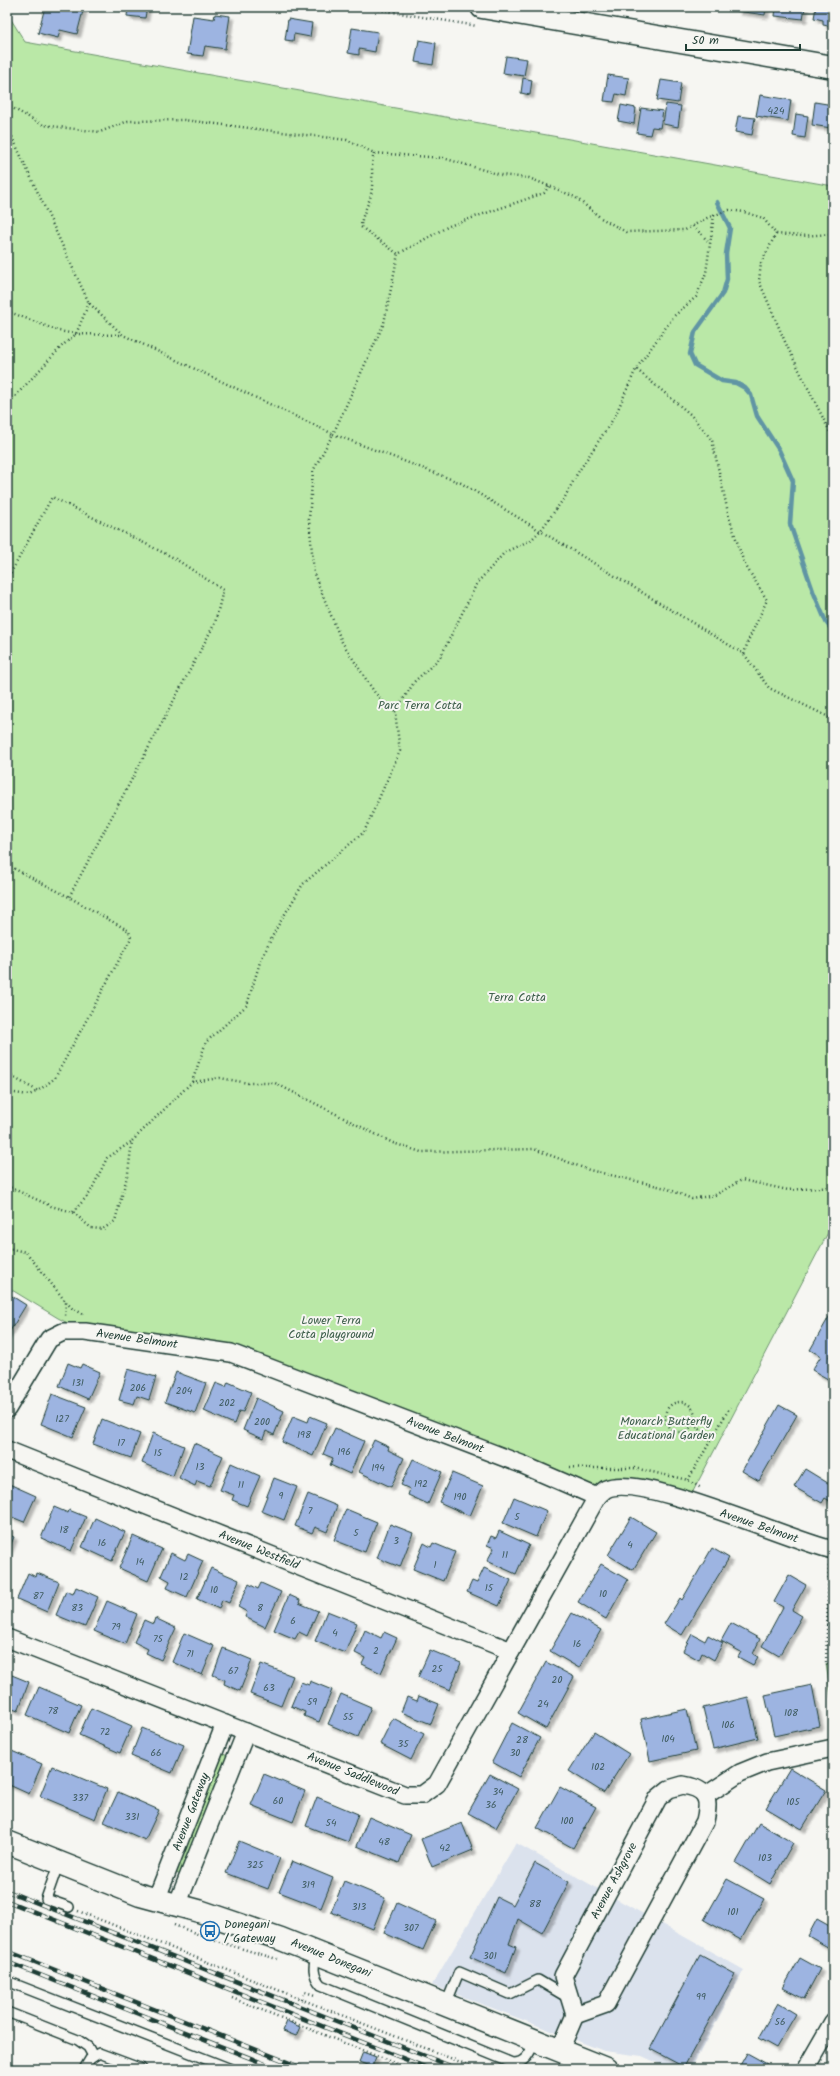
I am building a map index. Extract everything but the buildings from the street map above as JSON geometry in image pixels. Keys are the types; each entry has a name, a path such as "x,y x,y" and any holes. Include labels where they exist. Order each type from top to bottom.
{"street":[{"path":"482,7 833,67"},
{"name":"Avenue Belmont","path":"7,1409 49,1339 63,1332 85,1332 231,1353 521,1464 597,1497 606,1489 644,1488 688,1501 831,1550"},
{"name":"Avenue Westfield","path":"7,1450 511,1651"},
{"name":"Avenue Saddlewood","path":"7,1638 405,1795 422,1795 437,1784 597,1497"},
{"name":"Avenue Gateway","path":"156,1900 225,1724"},
{"name":"Avenue Gateway","path":"177,1905 246,1732"},
{"path":"560,2050 572,2007 606,2004 705,1821 708,1805 705,1796 740,1773 767,1762 833,1748"},
{"name":"Avenue Ashgrove","path":"572,2007 563,1976 658,1798 669,1789 683,1785 692,1786 705,1796"},
{"name":"Avenue Donegani","path":"7,1842 156,1900 177,1905 270,1934 606,2069"},
{"path":"806,2069 833,2022"}],"lane":[{"path":"59,1862 46,1898 69,1907"},
{"path":"317,1953 314,1964 314,1972 321,1985 506,2060 515,2063 525,2059 535,2040"},
{"path":"446,2004 459,1972 510,1994 538,1980 572,2007"},
{"path":"7,1981 231,2069"},
{"path":"7,2012 78,2040 84,2044 93,2056"},
{"path":"84,2069 93,2056 99,2054 109,2056 142,2069"}],"path":[{"path":"7,105 43,125 100,132 128,121 184,120 347,140 374,153 443,158 501,175 528,178 549,186 575,197 601,218 626,232 685,230 707,218 729,210 744,212 764,219 776,234 802,236 833,234"},
{"path":"7,126 89,303 123,335 333,434 461,483 744,654 769,688 833,719"},
{"path":"374,153 371,164 372,192 361,220 361,226 398,254"},
{"path":"73,1212 90,1193 107,1158 132,1141 192,1082 206,1042 247,1005 260,962 276,929 303,884 364,832 400,751 395,712 375,693 342,642 314,574 309,519 313,470 333,434 384,323 398,254 449,226 544,193 549,186"},
{"path":"395,712 415,681 440,658 476,583 505,552 531,540 541,530 565,497 577,474 614,416 636,369 674,316 696,297 706,273 714,215"},
{"path":"692,226 710,244"},
{"path":"776,234 760,263 759,281 786,344 833,438"},
{"path":"7,405 63,345 76,334 89,303"},
{"path":"7,311 59,331 76,334 123,335"},
{"path":"636,369 690,414 712,440 729,517 744,563 766,600 748,641 744,654"},
{"path":"7,580 52,497 174,558 223,590 215,623 69,897"},
{"path":"7,865 69,897 129,931 131,938 55,1078 29,1095 7,1092"},
{"path":"7,1074 38,1090"},
{"path":"192,1082 220,1078 248,1083 275,1083 393,1143 421,1152 534,1149 589,1170 666,1188 692,1199 715,1195 742,1180 788,1190 833,1187"},
{"path":"7,1186 51,1206 73,1212 91,1228 103,1229 115,1221 128,1173 132,1141"},
{"path":"7,1248 26,1252 66,1302 65,1321"},
{"path":"678,1402 690,1406 694,1412 695,1418 693,1425 682,1432 675,1432 666,1422 667,1409 672,1404 678,1402"},
{"path":"688,1480 730,1407"},
{"path":"693,1425 700,1429 710,1442"},
{"path":"831,1550 826,1664 833,1671"},
{"path":"69,1907 478,2069"},
{"path":"302,1999 305,1992 312,1995"},
{"path":"232,1998 409,2069"}],"shaded area":[{"path":"516,1843 744,1970 691,2069 671,2069 642,2056 604,2051 432,1985"}],"green space":[{"name":"Terra Cotta","path":"7,13 25,42 833,186 833,1223 688,1501 644,1488 597,1497 231,1353 85,1332 58,1318 7,1287"},
{"path":"833,1662 833,1709 826,1664"},
{"path":"223,1754 228,1756 181,1875 176,1873"}],"waterway":[{"path":"717,202 730,228 726,254 727,279 723,293 695,332 690,354 695,365 722,381 736,383 745,388 751,395 757,416 779,450 793,481 790,524 813,591 826,622 833,631"}],"railway":[{"path":"7,1891 458,2069"},
{"path":"7,1901 430,2069"},
{"path":"7,1951 305,2069"},
{"path":"7,1962 278,2069"}],"place":[{"name":"Donegani / Gateway","path":"210,1931"}],"park label":[{"name":"Parc Terra Cotta","path":"420,705"},
{"name":"Lower Terra Cotta playground","path":"331,1327"},
{"name":"Monarch Butterfly Educational Garden","path":"666,1428"}]}
